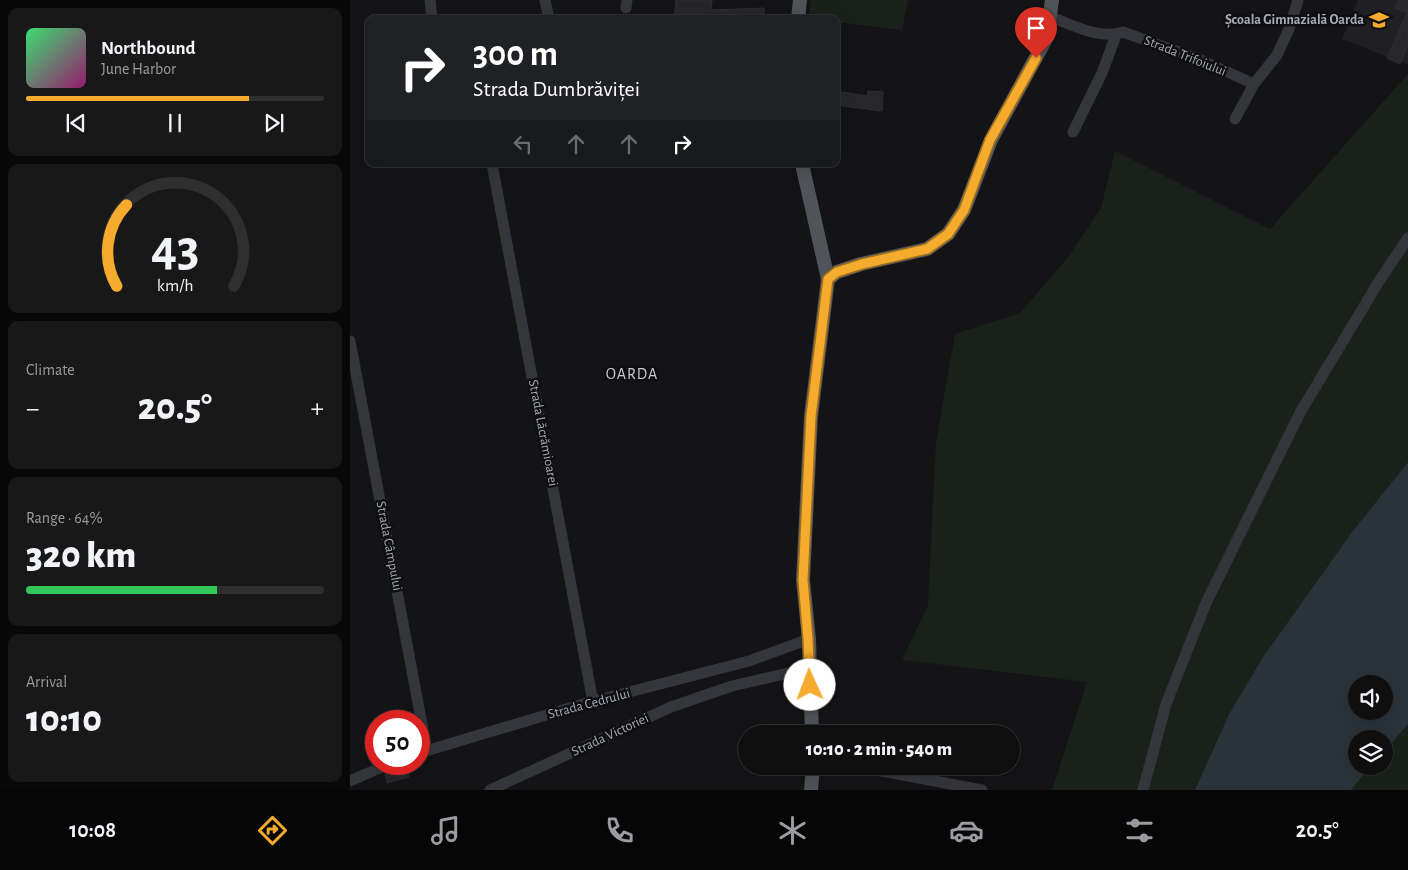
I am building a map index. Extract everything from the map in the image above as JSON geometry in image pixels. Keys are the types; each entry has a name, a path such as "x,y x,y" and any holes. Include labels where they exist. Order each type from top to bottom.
{"main road":[{"path":"798,15 800,0"},
{"path":"828,279 837,272 862,264 927,249 948,234 964,210 990,140 1047,37 1052,0"},
{"path":"803,167 828,279 811,416 803,580 810,668 812,725"},
{"path":"811,790 812,775"}],"street":[{"path":"430,0 432,15"},
{"path":"545,0 547,15"},
{"path":"1235,119 1254,84 1277,55 1289,29 1298,0"},
{"name":"Strada Trifoiului","path":"1050,17 1099,34 1116,35 1123,32 1201,60 1254,84"},
{"path":"1073,132 1102,73 1116,35"},
{"name":"Strada Lăcrămioarei","path":"493,167 593,702"},
{"path":"1143,790 1166,704 1206,603 1301,411 1376,286 1408,238"},
{"name":"Strada Câmpului","path":"350,341 416,710"},
{"name":"Strada Cedrului","path":"430,750 593,702 749,662 808,639"},
{"path":"700,676 732,686 749,662"},
{"name":"Strada Victoriei","path":"490,790 671,707 732,686 810,668"},
{"path":"350,781 365,774"},
{"path":"903,775 982,790"}],"shaded area":[{"path":"811,0 908,0 902,30 840,22 840,15 809,15"},
{"name":"Școala Gimnazială Oarda","path":"1358,0 1408,0 1408,65 1342,39"},
{"path":"1408,74 1408,462 1352,532 1263,657 1229,714 1195,790 1052,790 1087,682 902,660 928,605 936,442 955,334 1020,313 1066,260 1101,208 1115,151 1270,229"},
{"path":"1408,462 1408,724 1393,742 1393,730 1348,730 1348,775 1364,775 1351,790 1195,790 1229,714 1263,657 1352,532"},
{"path":"1408,724 1408,790 1351,790 1364,775 1393,775 1393,742"}],"building":[{"path":"676,0 712,0 711,10 764,8 764,15 674,15"},
{"path":"1399,0 1408,0 1408,44 1400,64 1387,58 1407,13 1395,8"},
{"path":"868,91 883,92 882,111 840,106 840,92 867,96"},
{"path":"385,775 409,775 409,777 387,783"}],"place":[{"name":"Școala Gimnazială Oarda","path":"1379,20"}],"district":[{"name":"OARDA","path":"632,374"}],"route":[{"path":"810,685 803,580 811,416 828,279 837,272 862,264 927,249 948,234 964,210 990,140 1036,58"}]}
